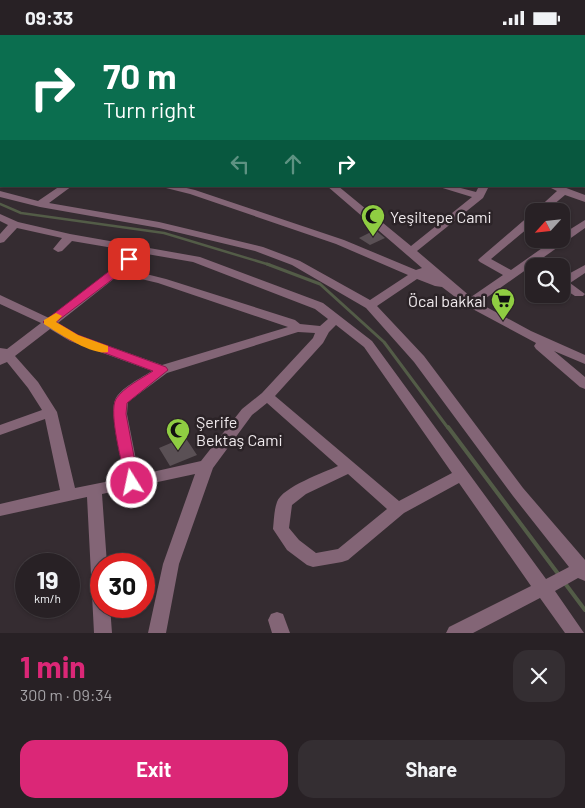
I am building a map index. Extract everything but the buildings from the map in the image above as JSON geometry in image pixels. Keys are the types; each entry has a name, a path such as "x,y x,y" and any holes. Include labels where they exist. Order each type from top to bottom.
{"street":[{"path":"40,204 66,187"},
{"path":"168,187 192,192 340,242 393,266 422,271 471,303 527,334 585,360"},
{"path":"337,187 411,251 422,271"},
{"path":"449,187 481,191"},
{"path":"556,187 570,190 585,199"},
{"path":"551,203 570,190"},
{"path":"411,251 481,191"},
{"path":"0,194 40,204 159,225 259,249 296,263 370,305 419,359 518,492 584,570 543,588 455,633"},
{"path":"0,217 15,224 70,237 196,259 251,278 319,306 336,318 368,344 575,633"},
{"path":"541,258 585,223"},
{"path":"0,240 15,224"},
{"path":"512,275 484,260 525,225"},
{"path":"58,249 70,237"},
{"path":"69,494 50,412 33,385 3,356 118,270 140,248"},
{"path":"471,303 512,275 525,268"},
{"path":"570,278 585,269"},
{"path":"118,270 162,281 291,323 298,328"},
{"path":"370,305 422,271"},
{"path":"570,288 578,294"},
{"path":"0,299 48,322 74,338 162,370"},
{"path":"157,633 171,565 206,465 218,452 247,412 267,396 319,340 324,330 336,318"},
{"path":"132,483 120,414 121,401 129,393 162,370 298,328 324,330"},
{"path":"527,334 585,384"},
{"path":"267,396 337,455 348,468 398,509"},
{"path":"0,430 50,412"},
{"path":"0,511 69,494 160,479 206,465"},
{"path":"348,468 301,490 285,502 281,529 293,545 313,560 342,555 398,509 462,475"},
{"path":"94,490 98,553"},
{"path":"102,618 103,633"}],"waterway":[{"path":"0,204 21,213 164,233 268,264"},
{"path":"268,264 320,284 384,342 448,428"},
{"path":"448,427 559,575"},
{"path":"564,582 585,610"}],"slow traffic":[{"path":"56,316 48,322 74,338 104,349"}],"place":[{"name":"Yeşiltepe Cami","path":"373,237"},
{"name":"Öcal bakkal","path":"503,321"},
{"name":"Şerife Bektaş Cami","path":"178,451"}],"route":[{"path":"129,259 118,270 48,322 74,338 162,370 129,393 121,401 120,414 132,483"}]}
